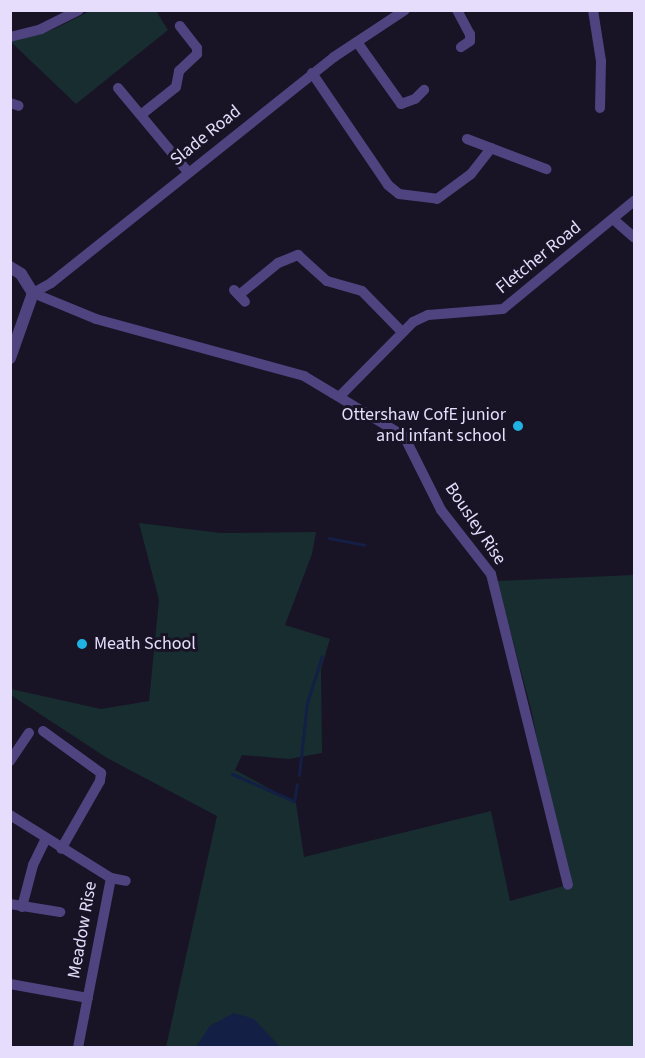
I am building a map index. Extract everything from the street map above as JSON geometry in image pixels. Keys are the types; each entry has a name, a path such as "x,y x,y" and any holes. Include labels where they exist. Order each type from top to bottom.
{"street":[{"path":"10,37 41,29 79,10"},
{"name":"Slade Road","path":"33,293 51,283 312,74 357,42 387,15 405,10"},
{"path":"457,10 470,34 470,41 460,47"},
{"path":"593,10 602,79 600,108"},
{"path":"142,114 176,87 179,71 197,54 194,43 180,26"},
{"path":"357,42 401,104 416,99 424,90"},
{"path":"312,74 388,185 399,194 437,199 471,174 491,148"},
{"path":"118,88 188,172"},
{"path":"467,139 546,169"},
{"name":"Fletcher Road","path":"341,395 402,332 422,317 503,309 634,201"},
{"path":"613,219 634,237"},
{"path":"239,296 278,263 298,255 327,281 362,291 402,332"},
{"path":"10,267 21,274 33,293 10,358"},
{"name":"Bousley Rise","path":"33,293 96,319 304,376 341,395 404,436 441,510 491,574 567,885"},
{"path":"43,731 101,773 100,781 61,849"},
{"path":"10,761 29,733"},
{"name":"Meadow Rise","path":"10,814 61,849 111,878 78,1047"},
{"path":"22,907 33,865 46,838"},
{"path":"111,878 126,881"},
{"path":"10,904 60,912"},
{"path":"10,984 88,998"}],"green space":[{"path":"90,11 156,11 168,30 76,104 11,42 54,29"},
{"path":"139,523 220,533 316,532 312,554 285,625 330,639 321,669 322,753 289,759 242,755 235,770 296,803 304,857 491,811 510,901 567,885 531,709 497,581 634,575 634,1047 166,1047 217,816 107,758 11,695 11,689 101,709 149,701 159,600"}],"water":[{"path":"234,1013 254,1019 280,1047 196,1047 210,1026"}],"waterway":[{"path":"329,538 364,545"},
{"path":"299,775 307,703 322,656"},
{"path":"232,774 294,801 297,784"}],"place":[{"name":"Ottershaw CofE junior and infant school","path":"518,426"},
{"name":"Meath School","path":"82,644"}]}
